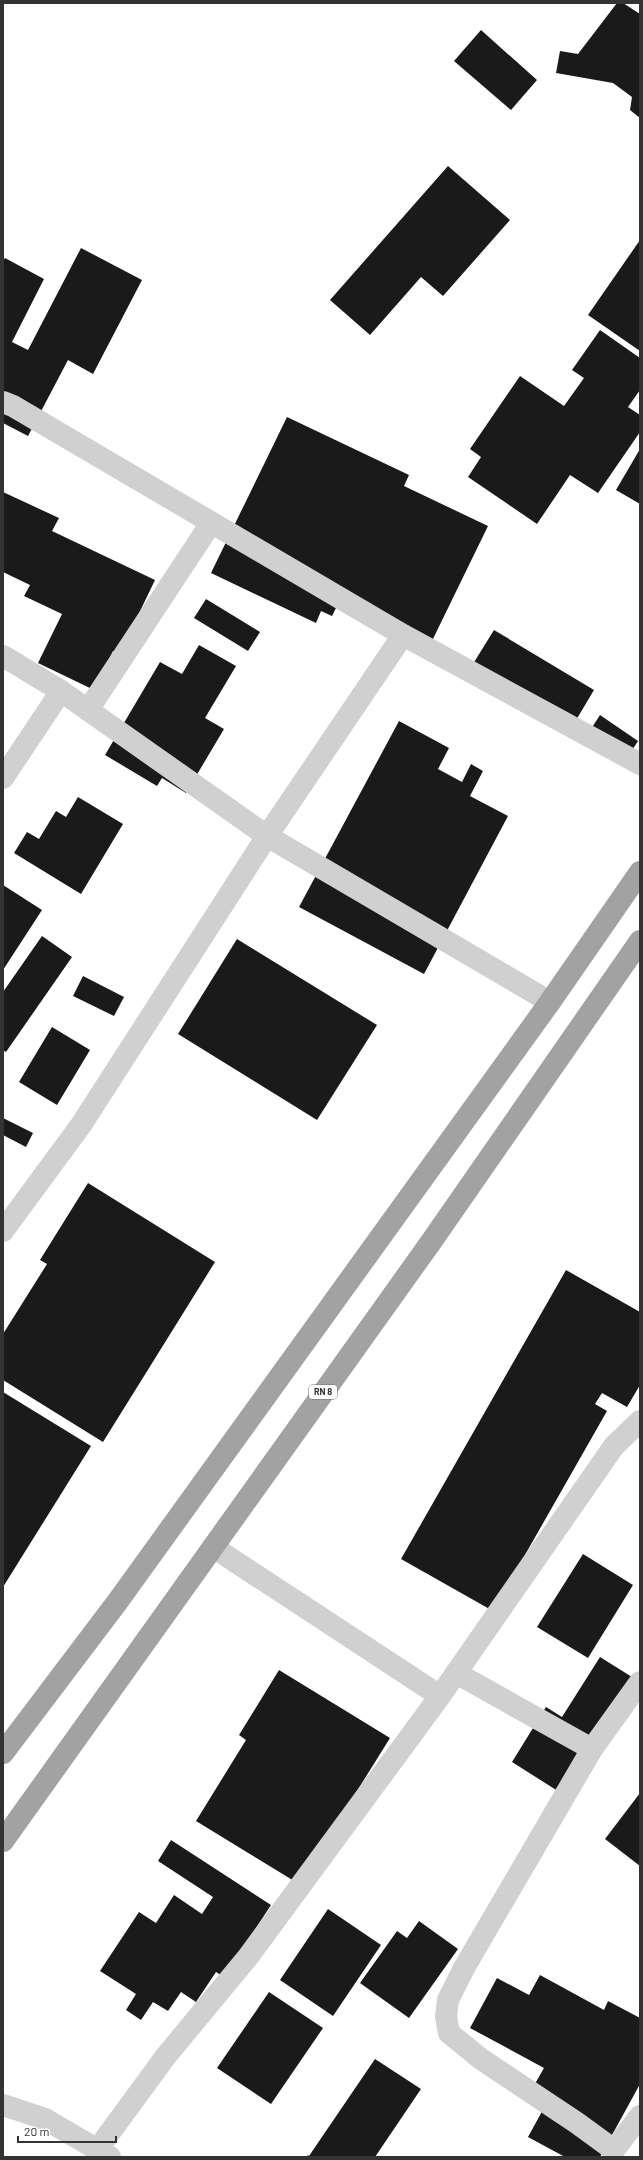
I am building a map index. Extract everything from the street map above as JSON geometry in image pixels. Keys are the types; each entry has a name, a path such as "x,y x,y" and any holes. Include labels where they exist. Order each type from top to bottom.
{"highway":[{"path":"3,1753 118,1600 550,1002 640,872"},
{"name":"RN 8","path":"3,1841 435,1236 640,941"}],"street":[{"path":"3,402 13,406 403,635 640,764"},
{"path":"88,710 211,522"},
{"path":"3,1231 81,1125 267,836 403,635"},
{"path":"3,656 61,691 267,836 550,1002"},
{"path":"3,778 61,691"},
{"path":"3,2105 45,2119 104,2153 166,2056 248,1957 440,1696 614,1446 640,1421"},
{"path":"213,1547 440,1696"},
{"path":"456,1673 592,1749"},
{"path":"640,1682 592,1749 464,1968 448,2000 446,2017 450,2033 481,2059 577,2123 612,2153 640,2116"}],"building":[{"path":"617,3 623,3 640,14 640,118 630,110 632,97 613,83 556,73 560,51 578,54"},
{"path":"481,30 537,80 511,110 454,61"},
{"path":"448,166 510,220 443,296 421,277 370,335 330,300"},
{"path":"640,240 640,351 588,315"},
{"path":"81,248 142,280 93,374 68,360 28,436 3,423 3,261 5,258 44,279 12,342 28,350"},
{"path":"600,330 640,358 640,390 628,407 640,415 640,432 598,493 570,475 537,524 468,477 481,457 470,449 520,376 564,406 584,378 572,370"},
{"path":"287,417 409,475 404,486 488,526 430,645 339,602 332,616 321,611 316,623 211,573"},
{"path":"640,449 640,504 616,490"},
{"path":"3,492 59,518 52,531 155,580 119,655 113,651 94,690 38,663 62,614 24,596 30,585 3,572"},
{"path":"206,599 260,632 248,651 194,618"},
{"path":"494,630 594,690 569,732 468,672"},
{"path":"199,645 236,666 205,718 224,729 186,793 162,778 157,786 105,755 160,662 182,674"},
{"path":"600,715 638,741 627,758 589,732"},
{"path":"399,721 449,748 438,769 462,782 471,764 483,771 470,796 508,816 424,974 299,907"},
{"path":"78,797 123,824 81,894 14,853 27,832 39,839 56,811 66,817"},
{"path":"3,885 42,910 3,970"},
{"path":"42,936 72,957 6,1052 3,1050 3,992"},
{"path":"237,939 377,1025 317,1120 178,1034"},
{"path":"83,976 124,997 114,1016 73,996"},
{"path":"52,1027 90,1050 57,1105 19,1082"},
{"path":"3,1118 33,1133 26,1147 3,1135"},
{"path":"88,1183 215,1262 103,1442 3,1380 3,1334 47,1264 40,1260"},
{"path":"566,1270 640,1312 640,1385 627,1407 602,1393 595,1404 607,1411 493,1611 401,1559"},
{"path":"3,1392 91,1446 3,1587"},
{"path":"583,1554 633,1585 588,1658 537,1627"},
{"path":"600,1657 640,1682 572,1800 512,1762 546,1707 562,1717"},
{"path":"279,1670 390,1738 299,1884 196,1821 246,1740 239,1735"},
{"path":"640,1793 640,1866 605,1839"},
{"path":"171,1840 271,1905 224,1977 216,1972 196,2002 181,1992 168,2011 153,2002 141,2020 126,2010 136,1994 100,1971 139,1912 156,1923 174,1895 202,1914 213,1897 158,1861"},
{"path":"328,1909 381,1945 333,2016 280,1980"},
{"path":"419,1921 458,1949 409,2018 360,1983 397,1931 407,1938"},
{"path":"540,1975 604,2010 608,2001 640,2018 640,2084 600,2157 565,2157 528,2137 545,2106 528,2096 544,2068 470,2028 497,1978 529,1995"},
{"path":"269,1992 323,2028 271,2104 217,2068"},
{"path":"375,2059 421,2089 375,2157 306,2157 308,2155 309,2156"}]}
